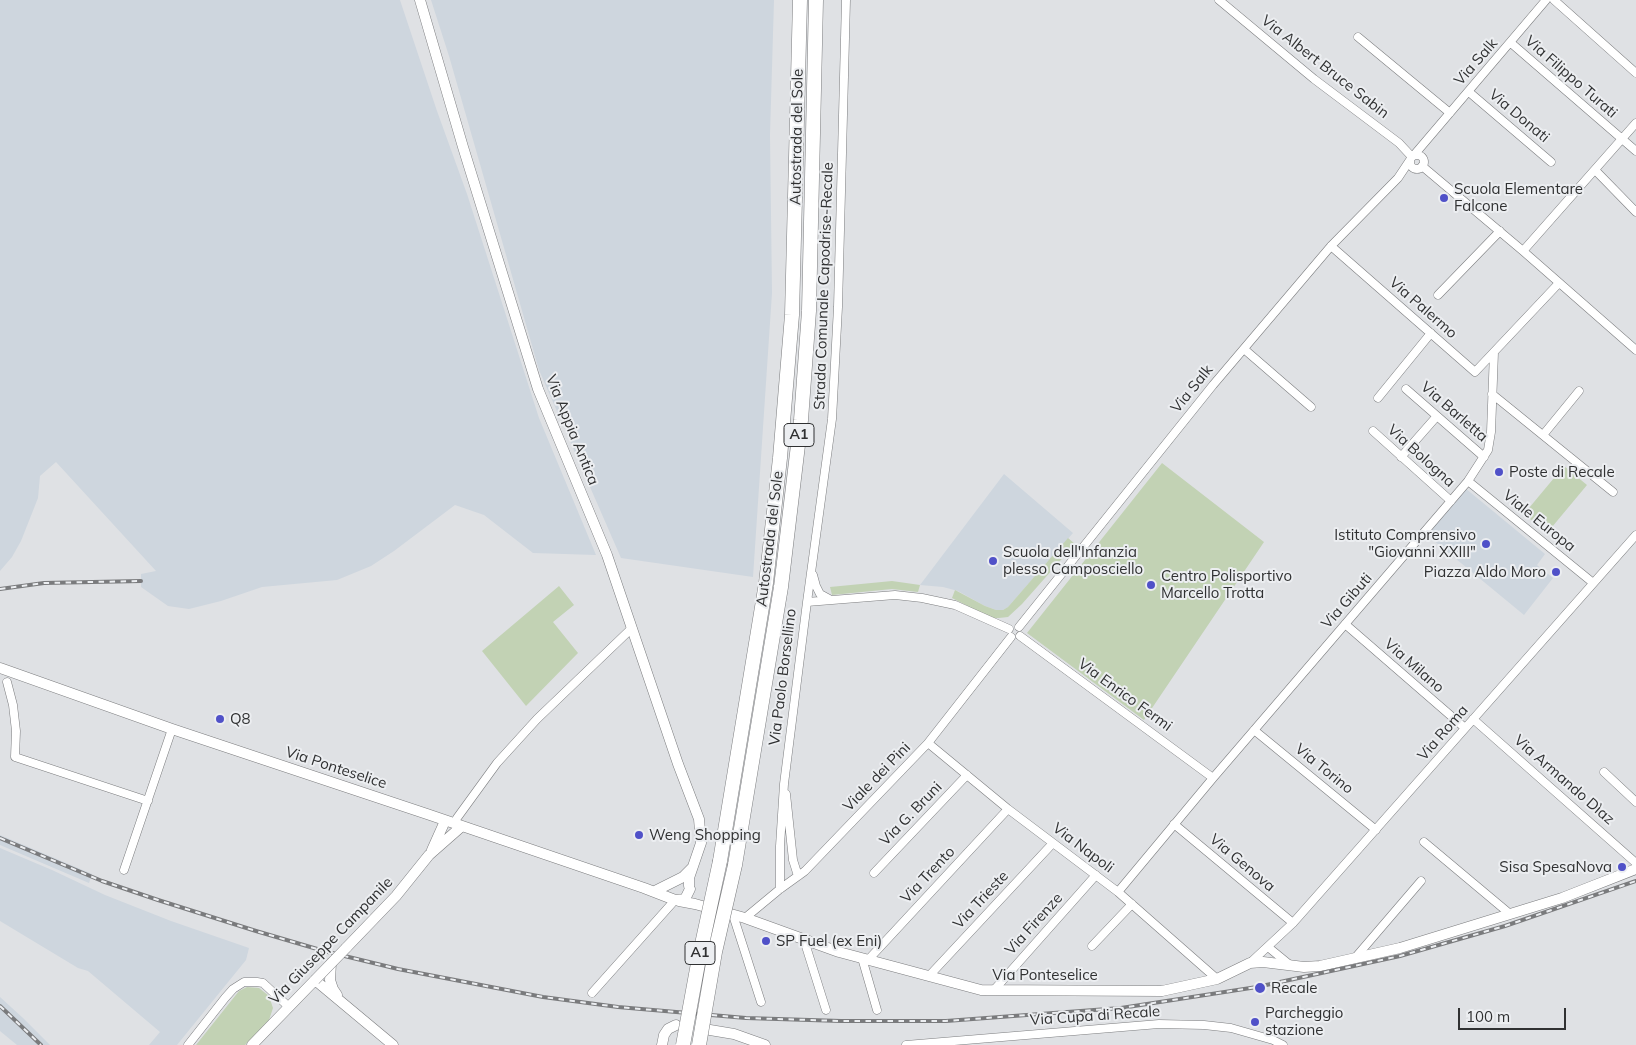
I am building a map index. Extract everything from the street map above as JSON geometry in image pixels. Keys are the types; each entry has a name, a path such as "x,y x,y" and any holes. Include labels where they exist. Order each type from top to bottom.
{"highway":[{"name":"Autostrada del Sole","path":"683,1045 720,861 766,583 780,458 792,315 800,0"},
{"name":"Autostrada del Sole","path":"699,1045 715,952 735,864 781,586 801,420 809,312 816,0"}],"street":[{"name":"Via Appia Antica","path":"420,0 462,147 538,389 607,554 678,764 699,819 701,843 693,867 689,888"},
{"name":"Strada Comunale Capodrise-Recale","path":"807,602 832,419 838,307 846,0"},
{"name":"Via Albert Bruce Sabin","path":"1219,0 1314,80 1399,143 1412,158"},
{"name":"Via Salk","path":"1019,627 1213,385 1331,246 1398,178 1412,158 1546,0"},
{"path":"1554,0 1636,73"},
{"path":"1358,37 1450,113"},
{"name":"Via Filippo Turati","path":"1511,42 1636,151"},
{"name":"Via Donati","path":"1468,92 1551,162"},
{"path":"1523,251 1636,123"},
{"name":"Via Salk","path":"1398,178 1421,165 1427,142"},
{"path":"1421,165 1412,167 1412,158 1420,156 1421,165 1636,350"},
{"path":"1595,170 1636,212"},
{"path":"1438,295 1500,231"},
{"name":"Via Palermo","path":"1331,246 1475,372 1494,352"},
{"path":"1494,352 1560,283"},
{"path":"1378,398 1431,333"},
{"path":"1244,349 1311,407"},
{"name":"Via Gibuti","path":"1118,892 1213,778 1468,481 1488,450 1491,432 1494,352"},
{"name":"Via Barletta","path":"1406,388 1484,457"},
{"path":"1543,435 1579,391"},
{"path":"1492,394 1613,492"},
{"path":"1401,457 1437,416"},
{"name":"Via Bologna","path":"1373,431 1451,500"},
{"name":"Viale Europa","path":"1468,481 1592,582"},
{"name":"Via Roma","path":"1250,963 1293,923 1636,534"},
{"path":"812,570 820,594 831,600"},
{"name":"Via Paolo Borsellino","path":"780,889 780,846 784,784 807,602 895,595 922,598 955,605 1010,633"},
{"name":"Via Milano","path":"1345,624 1465,728"},
{"path":"1013,626 1019,627 1020,636 1016,639 1010,633 1013,626"},
{"path":"460,822 497,763 537,719 632,628"},
{"name":"Viale dei Pini","path":"745,918 805,871 928,743 1010,633"},
{"name":"Via Enrico Fermi","path":"1020,636 1213,778"},
{"path":"5,669 14,714 15,757 148,801"},
{"name":"Via Ponteselice","path":"5,669 62,691 445,821 460,822 676,900 698,904 745,918 804,940 865,959 981,990 1162,991 1216,979 1250,963 1263,962 1291,966 1320,966 1400,948 1562,898 1636,869"},
{"path":"0,690 7,682"},
{"name":"Via Armando Dìaz","path":"1473,719 1636,862"},
{"path":"124,870 172,729"},
{"name":"Via Torino","path":"1254,730 1376,830"},
{"name":"Via Napoli","path":"928,743 1008,808 1118,892 1216,979"},
{"path":"1604,772 1636,802"},
{"name":"Via G. Bruni","path":"874,872 967,775"},
{"name":"Via Paolo Borsellino","path":"784,784 793,860 798,876"},
{"name":"Via Trento","path":"865,959 1008,808"},
{"name":"Via Giuseppe Campanile","path":"429,855 437,842 445,821"},
{"name":"Via Giuseppe Campanile","path":"252,1045 396,896 429,855 460,822"},
{"name":"Via Genova","path":"1174,824 1293,923"},
{"path":"1424,842 1510,914"},
{"name":"Via Trieste","path":"929,976 1053,843"},
{"path":"655,891 688,873 693,867"},
{"name":"Via Firenze","path":"994,990 1096,875"},
{"path":"674,881 684,881 698,904"},
{"path":"674,881 668,889 676,900"},
{"path":"1356,958 1421,881"},
{"path":"592,993 676,900 688,896 689,888"},
{"path":"1092,946 1132,904"},
{"path":"733,915 761,1002"},
{"path":"804,940 826,1010"},
{"path":"1268,946 1291,966"},
{"path":"865,959 877,1010"},
{"path":"331,963 330,980 333,989 342,1002"},
{"path":"315,980 393,1045"},
{"path":"188,1045 224,998 244,982 263,983 289,1007"},
{"name":"Via Cupa di Recale","path":"906,1045 1159,1024 1231,1028 1273,1040 1283,1045"},
{"path":"662,1045 664,1035 676,1025"},
{"path":"710,1030 734,1034 765,1045"}],"shaded area":[{"path":"0,0 400,0 467,194 539,418 596,555 533,553 484,515 455,505 371,566 337,580 262,587 221,601 189,609 168,606 141,587 141,574 156,571 56,462 40,476 38,498 21,541 12,557 0,571"},
{"path":"431,0 774,0 770,135 772,293 753,577 621,558 539,370 449,56"},
{"name":"Scuola dell'Infanzia plesso Camposciello","path":"1004,474 1073,533 1008,607 1003,610 996,610 985,606 958,591 943,587 920,585"},
{"name":"Istituto Comprensivo \"Giovanni XXIII\"","path":"1465,488 1545,554 1537,565 1553,578 1524,615 1427,535"},
{"path":"0,835 92,874 89,883 0,845"},
{"path":"0,848 105,895 171,921 249,948 246,960 177,1045 149,1045 160,1032 88,971 78,968 0,921"},
{"path":"0,997 50,1045 17,1045 0,1031"}],"green space":[{"name":"Centro Polisportivo Marcello Trotta","path":"1162,463 1264,542 1144,720 1027,633"},
{"path":"1564,466 1587,485 1547,533 1524,514"},
{"path":"1068,538 1075,544 1022,604 1008,617 991,618 952,598 955,590 985,606 996,610 1003,610 1008,607"},
{"path":"892,581 920,585 918,592 892,589 832,595 830,587"},
{"path":"559,586 574,605 553,622 578,653 526,706 482,651"},
{"path":"247,987 259,988 269,996 273,1008 269,1020 245,1045 196,1045 239,991"}],"railway":[{"path":"0,589 44,583 141,581"},
{"path":"0,838 102,881 158,900 324,951 398,969 543,997 618,1007 746,1018 841,1021 946,1021 1121,1008 1257,987 1400,956 1505,926 1636,881"},
{"path":"0,1006 41,1045"}],"place":[{"name":"Scuola Elementare Falcone","path":"1444,198"},
{"name":"Poste di Recale","path":"1499,472"},
{"name":"Istituto Comprensivo \"Giovanni XXIII\"","path":"1486,544"},
{"name":"Scuola dell'Infanzia plesso Camposciello","path":"993,561"},
{"name":"Piazza Aldo Moro","path":"1556,572"},
{"name":"Centro Polisportivo Marcello Trotta","path":"1151,585"},
{"name":"Q8","path":"220,719"},
{"name":"Weng Shopping","path":"639,835"},
{"name":"Sisa SpesaNova","path":"1622,867"},
{"name":"SP Fuel (ex Eni)","path":"766,941"},
{"name":"Recale","path":"1260,988"},
{"name":"Parcheggio stazione","path":"1255,1022"}]}
